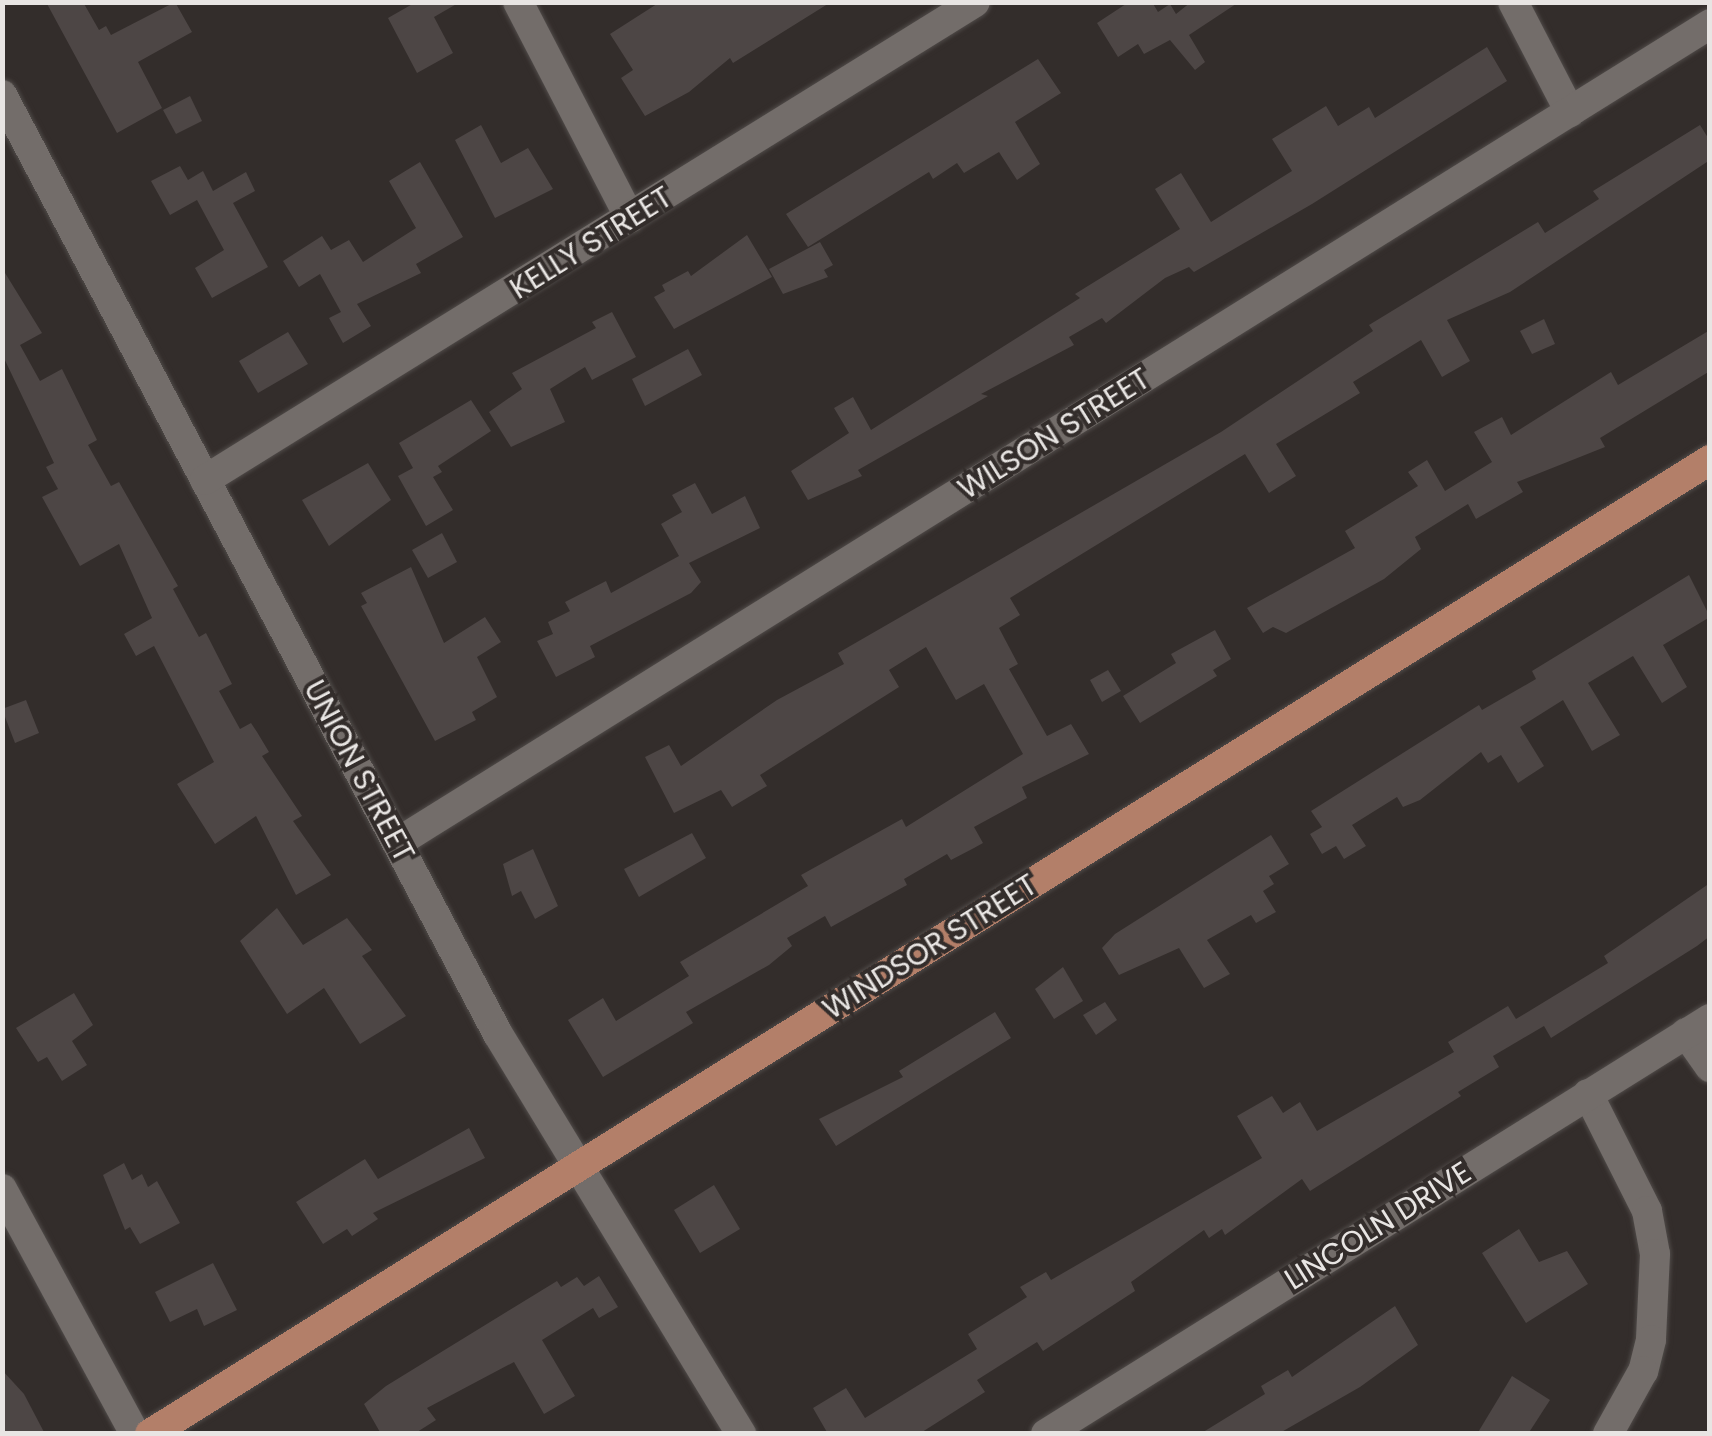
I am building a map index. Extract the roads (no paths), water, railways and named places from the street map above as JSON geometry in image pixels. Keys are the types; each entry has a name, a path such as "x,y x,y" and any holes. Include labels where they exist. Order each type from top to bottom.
{"main road":[{"name":"WINDSOR STREET","path":"150,1434 1710,460"}],"street":[{"path":"518,2 630,218"},
{"name":"KELLY STREET","path":"205,480 975,2"},
{"path":"1513,2 1570,112"},
{"name":"WILSON STREET","path":"398,843 1710,24"},
{"name":"UNION STREET","path":"2,95 398,843 576,1168 740,1434"},
{"path":"1698,1026 1710,1068"},
{"name":"LINCOLN DRIVE","path":"1046,1434 1698,1026"},
{"path":"1588,1094 1647,1211 1654,1254 1651,1340 1643,1371 1608,1434"},
{"path":"2,1190 135,1434"}]}
